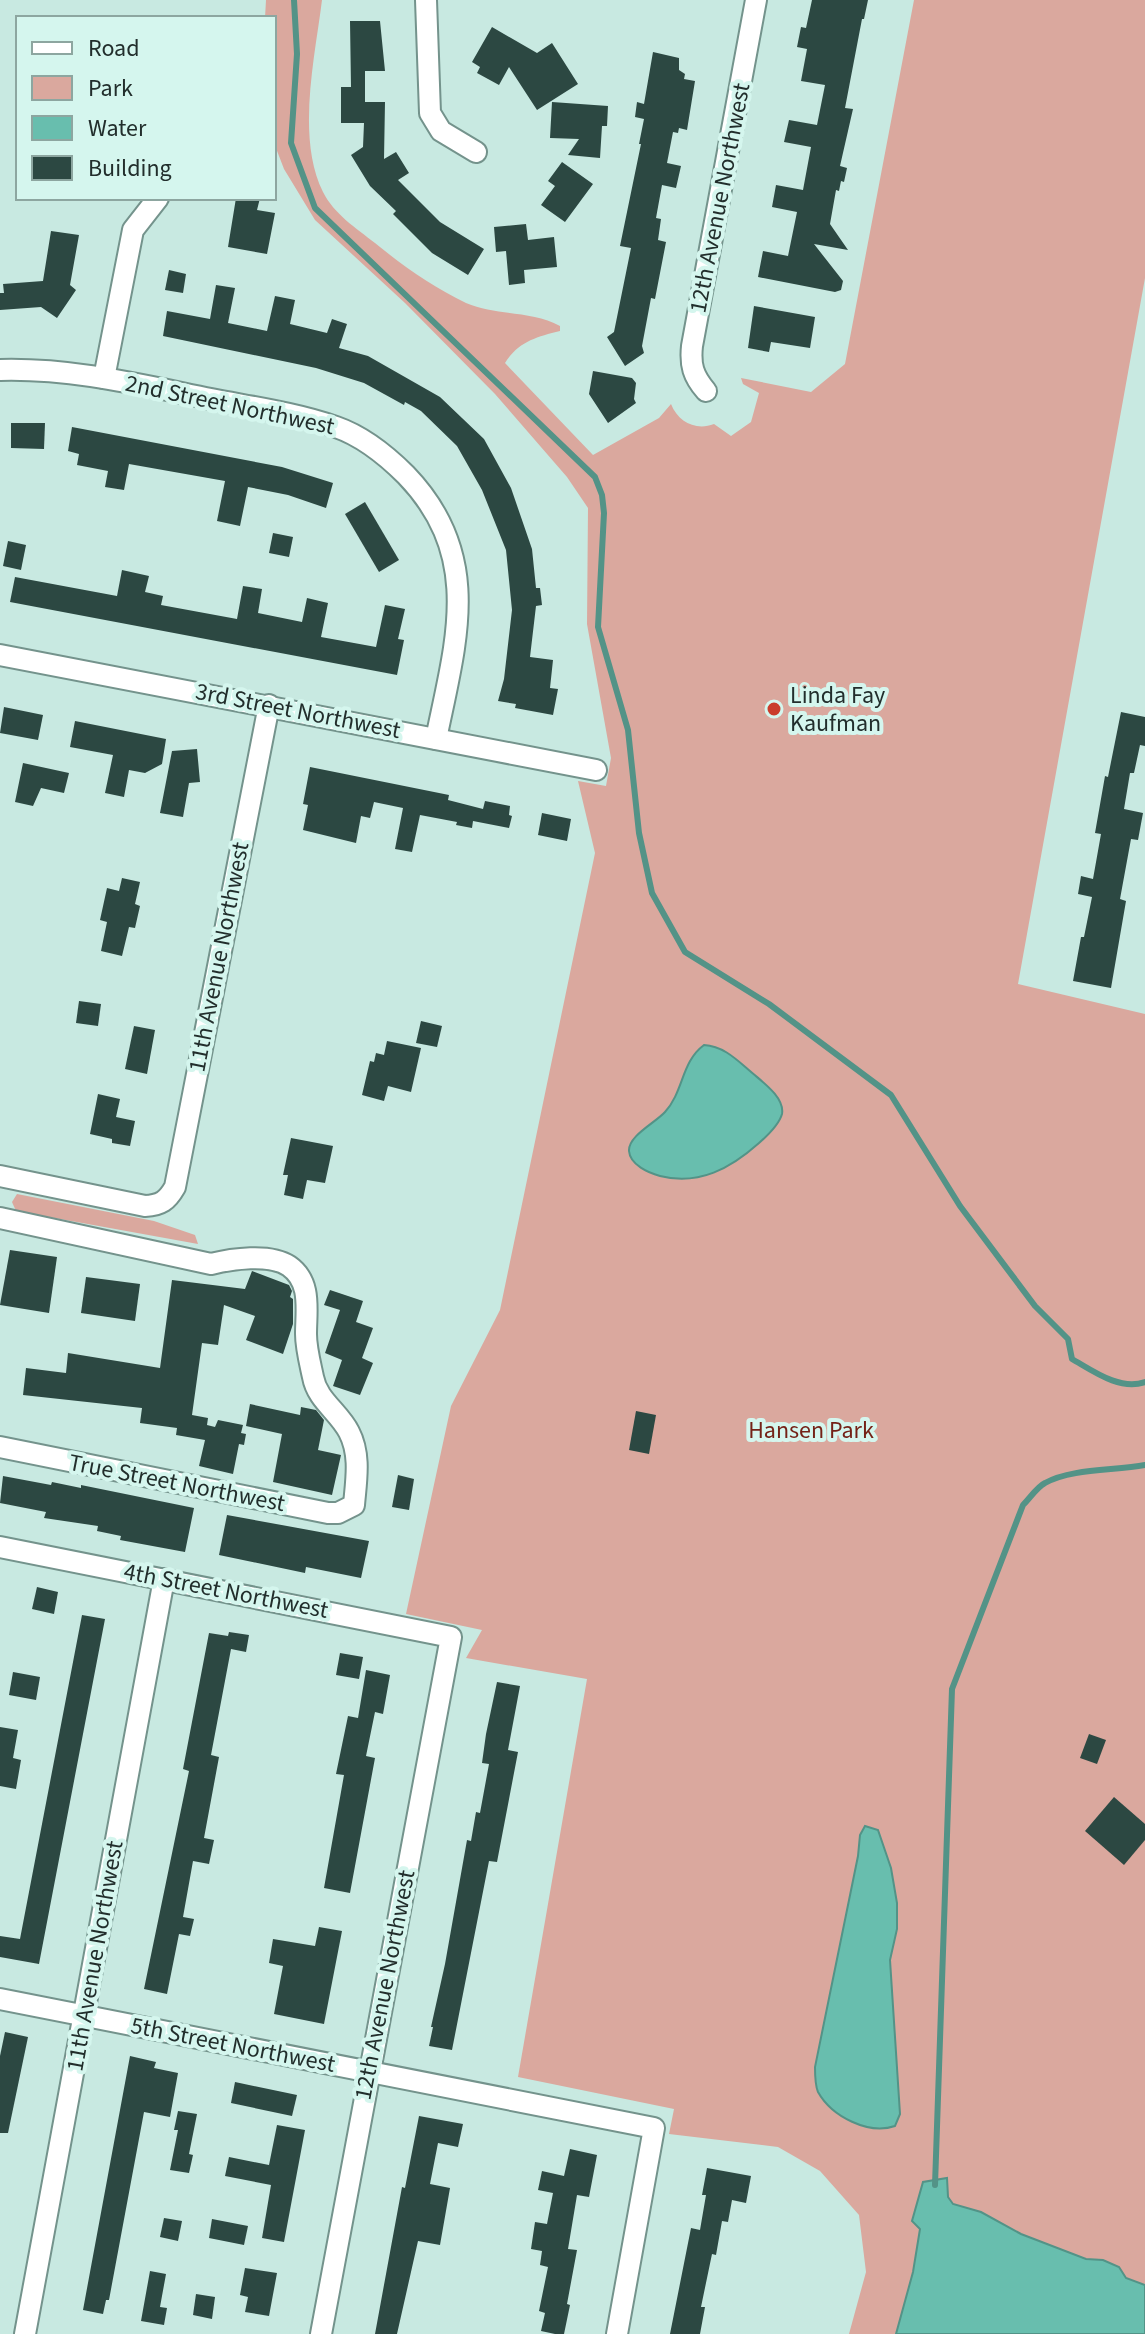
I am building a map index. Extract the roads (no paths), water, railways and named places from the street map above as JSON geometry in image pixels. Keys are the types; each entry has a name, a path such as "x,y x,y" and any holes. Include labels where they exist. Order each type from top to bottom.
{"street":[{"path":"426,0 430,113 441,131 476,152"},
{"name":"12th Avenue Northwest","path":"706,391 695,378 691,354 756,0"},
{"path":"104,378 133,230 156,200"},
{"name":"2nd Street Northwest","path":"0,370 33,369 104,378 300,417 337,427 375,449 417,487 445,533 455,565 459,626 436,739"},
{"name":"3rd Street Northwest","path":"0,655 596,770"},
{"name":"11th Avenue Northwest","path":"0,1177 145,1206 161,1204 175,1187 269,705"},
{"name":"True Street Northwest","path":"0,1218 211,1264 246,1256 287,1265 301,1279 308,1302 306,1335 313,1382 349,1432 356,1453 354,1505 338,1513 328,1513 0,1447"},
{"name":"4th Street Northwest","path":"0,1547 451,1637"},
{"name":"11th Avenue Northwest","path":"25,2334 164,1579"},
{"name":"12th Avenue Northwest","path":"321,2334 451,1637"},
{"name":"5th Street Northwest","path":"0,1999 654,2128 617,2334"}],"water":[{"path":"704,1045 729,1054 766,1085 780,1102 782,1114 769,1134 737,1160 714,1173 688,1179 651,1173 641,1168 630,1156 630,1145 671,1104 691,1060"},
{"path":"865,1826 878,1830 891,1868 897,1903 897,1929 890,1960 900,2114 895,2126 885,2128 863,2126 842,2116 824,2101 815,2080 860,1835"},
{"path":"947,2178 948,2197 953,2204 981,2212 1021,2234 1086,2259 1103,2260 1119,2267 1126,2278 1145,2285 1145,2334 896,2334 913,2272 920,2229 912,2221 923,2182"}],"waterway":[{"path":"294,0 297,54 291,143 315,208 595,477 602,495 604,513 598,627 628,730 639,833 652,893 685,952 769,1004 891,1095 960,1206 1035,1306 1068,1339 1072,1359 1116,1382 1145,1382"},
{"path":"935,2185 952,1689 1023,1505 1039,1487 1056,1478 1145,1465"}],"place":[{"name":"Linda Fay Kaufman","path":"774,709"}],"park label":[{"name":"Hansen Park","path":"811,1430"}]}
